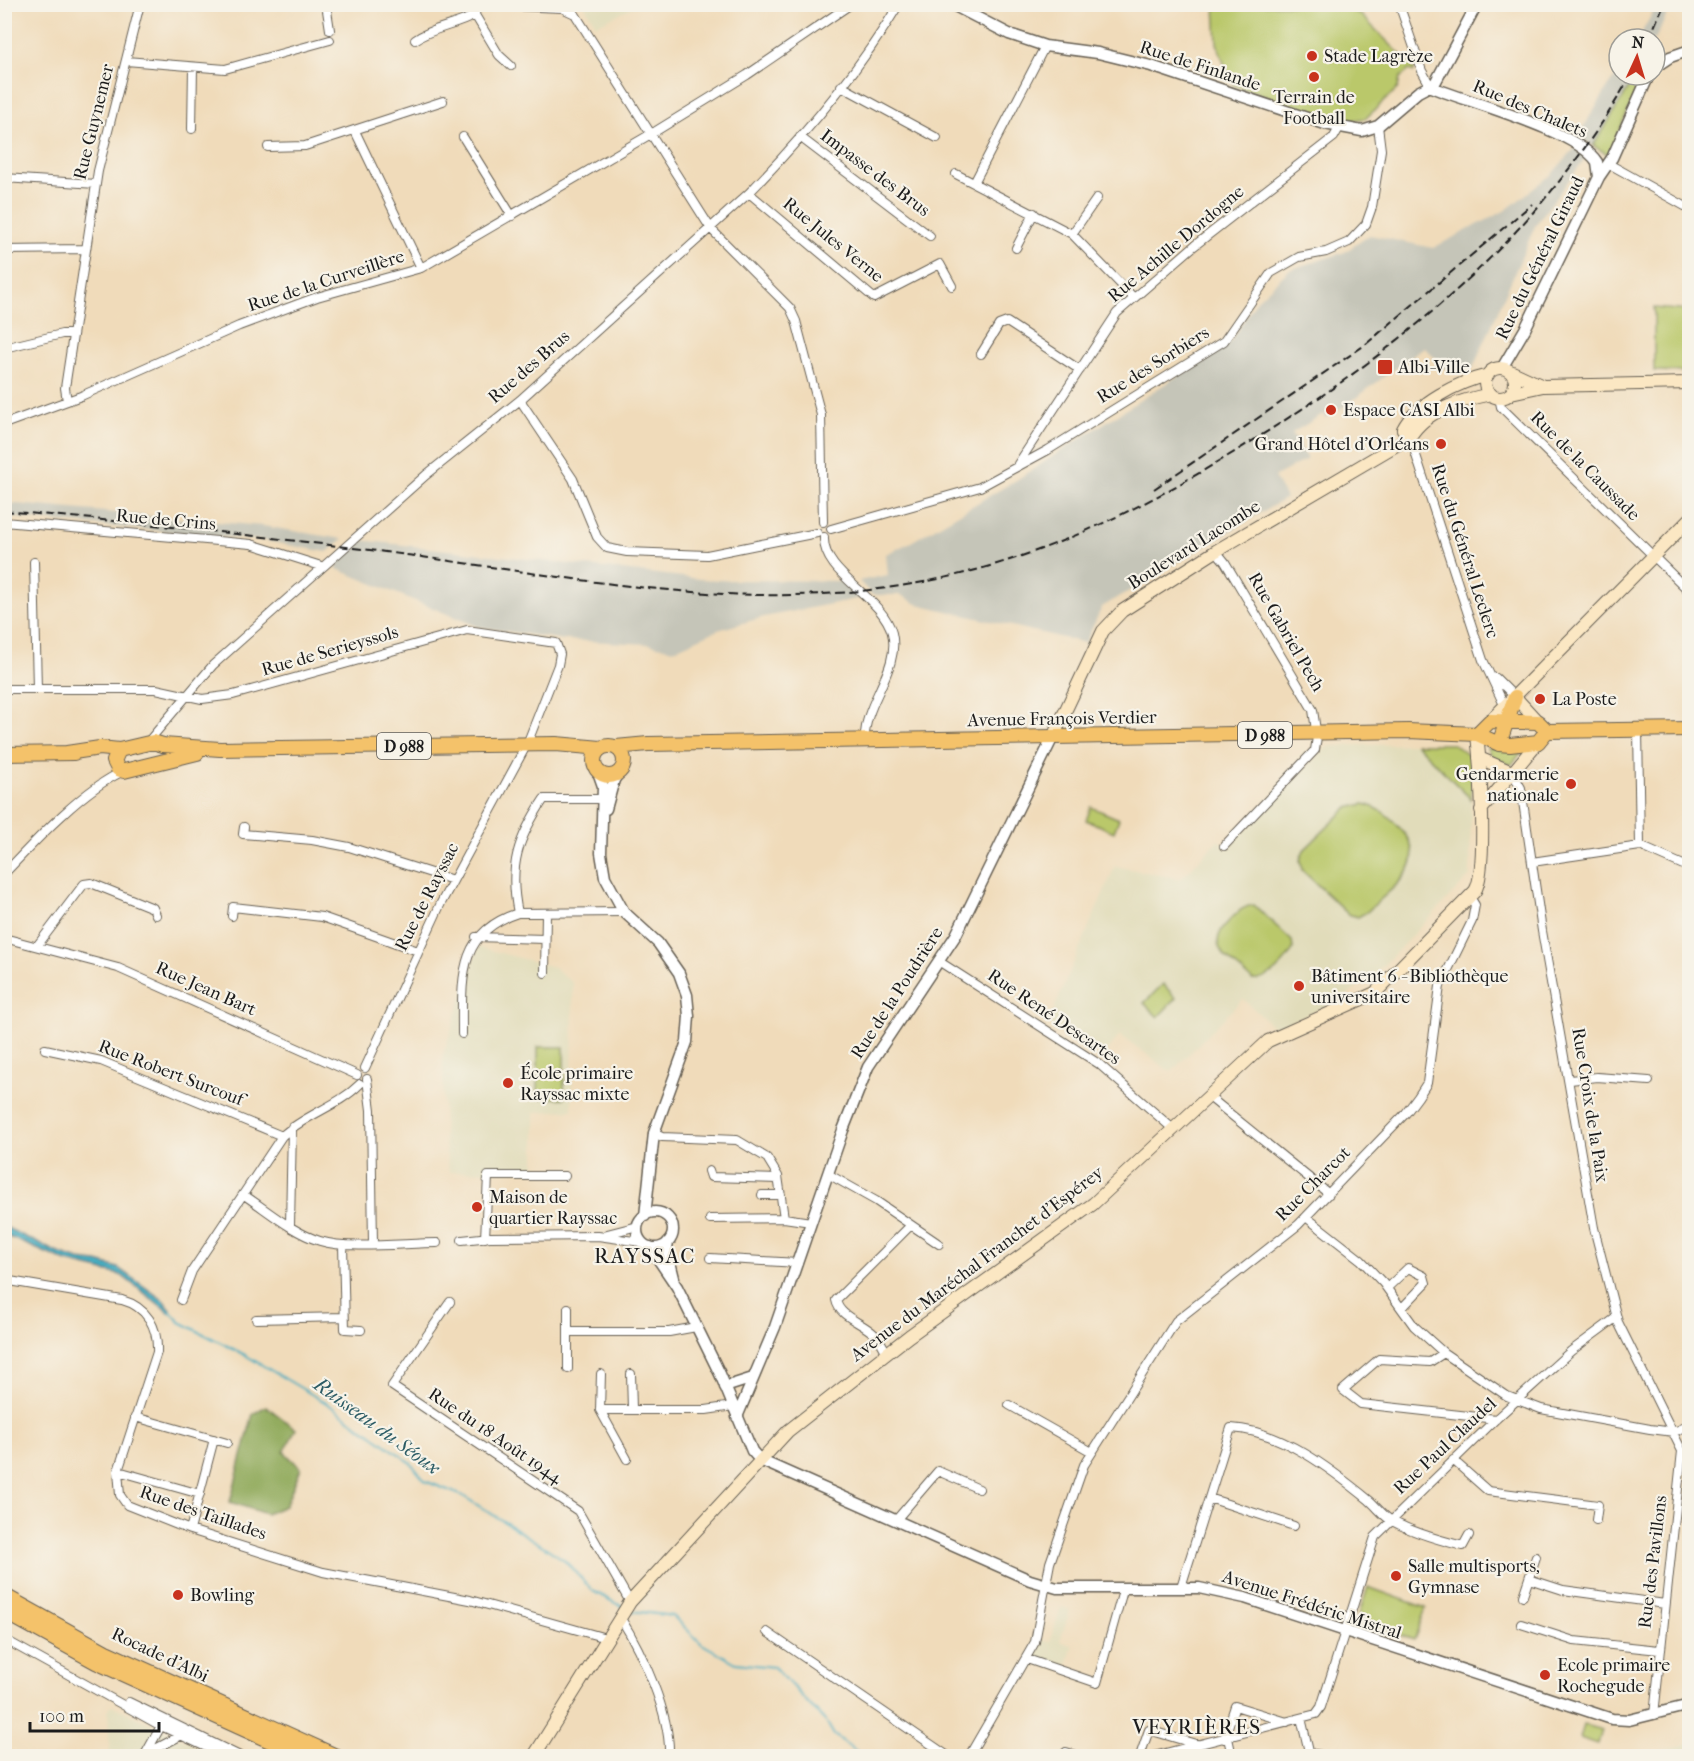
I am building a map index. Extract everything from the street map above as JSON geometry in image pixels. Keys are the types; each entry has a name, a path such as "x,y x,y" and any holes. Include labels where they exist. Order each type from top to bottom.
{"highway":[{"name":"Rocade d'Albi","path":"4,1596 105,1652 335,1756"},
{"name":"Rocade d'Albi","path":"4,1611 98,1662 304,1756"}],"main road":[{"path":"1488,375 1485,383 1501,395 1515,381 1505,369"},
{"path":"1410,437 1403,429 1409,417 1457,386 1488,375 1494,370 1505,369 1543,386 1689,383"},
{"name":"Boulevard Lacombe","path":"1053,737 1103,631 1111,621 1216,551 1410,437 1418,424 1461,400 1501,395 1543,386"},
{"path":"1689,519 1477,734 1499,744 1541,732 1689,729"},
{"path":"1499,744 1507,721 1510,702"},
{"path":"1510,702 1541,732"},
{"path":"1490,721 1507,721 1541,732"},
{"name":"Avenue François Verdier","path":"595,756 615,747 648,744 1316,735 1408,731 1477,734"},
{"path":"1481,810 1541,732"},
{"name":"Avenue du Maréchal Franchet d'Espérey","path":"534,1756 625,1609 760,1460 807,1416 887,1353 1094,1204 1268,1041 1375,993 1470,897 1479,884 1481,810 1477,734"},
{"path":"4,754 67,753 100,748 118,760 162,760 166,752 156,741 118,760"},
{"name":"D 988","path":"156,741 220,749 556,744 595,756"},
{"path":"595,756 605,775 622,765 648,744"},
{"path":"615,747 622,765"},
{"name":"D 988","path":"162,760 220,749"},
{"path":"1479,758 1512,772"}],"street":[{"name":"Rue Guynemer","path":"67,400 65,388 96,184 140,4"},
{"path":"326,4 330,30"},
{"name":"Rue de la Curveillère","path":"4,424 67,400 239,326 317,297 421,268 747,75 851,4"},
{"name":"Rue des Brus","path":"156,741 187,694 213,665 321,566 426,475 520,400 748,193 800,137 841,87 899,4"},
{"name":"Rue de Finlande","path":"951,4 1009,34 1045,46 1098,52 1151,66 1339,128 1362,131 1378,126"},
{"path":"1399,4 1422,71 1431,87"},
{"path":"1378,126 1418,92 1431,87 1441,74 1477,4"},
{"path":"415,40 425,33 459,24 473,9 562,8 575,14 711,229 782,297 796,321 821,415 823,522 831,529 830,534 707,555 627,552 607,548 601,545 597,537 573,479 520,400"},
{"path":"473,9 499,55 511,66"},
{"path":"126,62 225,69 330,40"},
{"path":"974,183 1045,46"},
{"path":"1667,59 1689,50"},
{"path":"192,129 193,67"},
{"path":"841,87 937,138"},
{"name":"Rue des Chalets","path":"1431,87 1508,115 1580,145 1598,162 1599,177"},
{"name":"Rue du Général Giraud","path":"1505,369 1599,177 1609,164 1644,87"},
{"path":"268,147 305,146 443,101"},
{"name":"Rue des Sorbiers","path":"831,529 980,487 1048,450 1224,341 1271,273 1299,257 1336,248 1359,233 1366,224 1372,207 1381,150 1378,126"},
{"name":"Rue Achille Dordogne","path":"1017,466 1117,313 1133,297 1334,137 1339,128"},
{"path":"355,131 421,268"},
{"path":"463,137 512,216"},
{"name":"Impasse des Brus","path":"800,137 930,236"},
{"path":"1609,164 1689,209"},
{"path":"956,174 1072,234 1133,297"},
{"path":"4,178 96,184"},
{"name":"Rue Jules Verne","path":"748,193 874,298 940,264 952,286"},
{"path":"1072,234 1097,198"},
{"path":"1016,249 1034,213"},
{"path":"4,250 85,249"},
{"path":"981,354 999,325 1007,322 1080,370"},
{"path":"4,348 62,334 73,334"},
{"name":"Rue de la Caussade","path":"1501,395 1501,407 1689,592"},
{"path":"1037,436 1038,442 1048,450"},
{"name":"Rue du Général Leclerc","path":"1410,437 1483,660 1510,702"},
{"name":"Rue de Crins","path":"4,522 251,544 321,566"},
{"path":"823,522 817,526 826,555 879,609 891,631 892,653 868,719 865,740"},
{"name":"Rue Gabriel Pech","path":"1216,551 1225,562 1313,711 1316,735"},
{"path":"34,562 37,689"},
{"name":"Rue de Serieyssols","path":"4,689 156,689 202,699 233,695 467,630 521,636 556,643 560,654 527,744"},
{"path":"1491,674 1510,702"},
{"path":"1638,730 1640,846"},
{"path":"1224,846 1315,750 1316,735"},
{"name":"Rue de la Poudrière","path":"735,1411 753,1378 798,1263 868,1067 940,962 1053,737"},
{"name":"Rue de Rayssac","path":"361,1079 418,951 453,880 527,744"},
{"path":"595,756 603,786 601,853 605,877 624,912 658,943 679,973 687,995 689,1016 687,1042 654,1133 645,1216 638,1226 637,1234 677,1287"},
{"path":"4,874 90,793 118,760"},
{"path":"602,820 614,780 622,765"},
{"name":"Rue Croix de la Paix","path":"1512,772 1521,788 1594,1228 1617,1317 1674,1432"},
{"path":"518,913 513,886 516,852 526,827 544,799 602,799"},
{"path":"244,827 243,834 312,840 349,847 453,880"},
{"path":"1532,862 1640,846 1689,868"},
{"path":"36,946 84,884 91,883 153,908 156,915"},
{"name":"Rue Charcot","path":"969,1756 1035,1642 1046,1585 1066,1512 1081,1469 1176,1321 1306,1217 1406,1113 1427,1083 1440,986 1472,921 1475,905 1470,897"},
{"path":"232,916 233,907 322,917 418,951"},
{"path":"545,973 546,912"},
{"path":"462,1034 466,964 476,937 494,922 518,913 624,912"},
{"path":"476,937 545,939"},
{"name":"Rue Jean Bart","path":"4,938 118,968 361,1079"},
{"name":"Rue René Descartes","path":"940,962 1099,1064 1173,1129"},
{"name":"Rue Robert Surcouf","path":"45,1049 101,1061 282,1136"},
{"path":"1570,1080 1597,1077 1649,1081"},
{"path":"181,1300 192,1272 282,1136 292,1127 346,1098 361,1079"},
{"path":"361,1079 371,1110 373,1244"},
{"path":"1208,1096 1329,1194"},
{"path":"290,1225 292,1127"},
{"path":"654,1133 672,1138 737,1140 766,1158 778,1179 784,1218"},
{"path":"709,1171 711,1177 778,1179"},
{"path":"828,1174 860,1191 939,1244"},
{"path":"485,1238 488,1176 565,1176"},
{"path":"649,1184 661,1214 672,1226 667,1250 677,1287 725,1387 752,1451 760,1460"},
{"path":"244,1195 290,1225 320,1241 343,1245 437,1243"},
{"path":"762,1195 782,1195"},
{"path":"645,1216 661,1214"},
{"path":"1306,1217 1361,1260 1387,1288 1414,1326 1444,1353 1517,1401 1541,1409 1674,1432 1689,1425"},
{"path":"710,1219 784,1218 811,1222"},
{"path":"887,1353 876,1335 843,1313 837,1307 836,1300 911,1225"},
{"path":"598,1236 638,1226"},
{"path":"462,1240 598,1236 660,1247 668,1242"},
{"path":"343,1245 345,1329 361,1330"},
{"path":"710,1258 798,1263"},
{"path":"1387,1288 1408,1268 1424,1276 1426,1283 1422,1289 1402,1308"},
{"name":"Rue des Taillades","path":"4,1280 122,1300 142,1310 154,1326 158,1339 157,1352 118,1471 120,1496 127,1505 190,1530 323,1572 470,1600 606,1638"},
{"name":"Rue du 18 Août 1944","path":"450,1302 392,1386 578,1511 625,1609"},
{"path":"568,1308 568,1369"},
{"path":"256,1319 344,1317"},
{"name":"Rue Paul Claudel","path":"1301,1718 1316,1714 1321,1707 1375,1537 1496,1419 1571,1351 1617,1317"},
{"path":"568,1332 669,1332 696,1327"},
{"path":"1444,1353 1430,1362 1379,1359 1343,1390 1361,1404 1496,1419"},
{"path":"601,1374 600,1410 627,1459"},
{"path":"631,1374 632,1409"},
{"path":"725,1387 753,1378"},
{"path":"1009,1405 1092,1452"},
{"path":"600,1410 735,1411"},
{"path":"135,1417 226,1443"},
{"path":"1181,1587 1231,1428 1243,1429 1293,1446 1368,1500 1390,1520 1463,1546 1469,1535"},
{"name":"Rue des Pavillons","path":"1654,1715 1659,1650 1682,1451 1674,1432"},
{"path":"190,1530 214,1439"},
{"name":"Avenue Frédéric Mistral","path":"760,1460 1057,1588 1181,1587 1245,1598 1594,1714 1629,1720 1689,1705"},
{"path":"1453,1460 1488,1491 1598,1505 1596,1520"},
{"path":"118,1471 200,1494"},
{"path":"896,1520 938,1472 980,1489"},
{"path":"1209,1498 1294,1526"},
{"path":"1523,1596 1536,1557"},
{"path":"1529,1579 1563,1590 1665,1605"},
{"path":"1027,1659 1097,1683 1124,1587"},
{"path":"625,1609 669,1740 669,1756"},
{"path":"1521,1624 1574,1641 1659,1650"},
{"path":"767,1632 948,1756"},
{"path":"4,1639 161,1726 224,1752 240,1756"},
{"path":"74,1677 149,1712 224,1752"},
{"path":"1232,1756 1226,1738 1235,1706 1288,1722"},
{"path":"149,1712 177,1732"},
{"path":"1154,1756 1301,1718 1310,1755 1327,1756"},
{"path":"144,1755 161,1726"},
{"path":"1140,1756 1149,1730 1200,1745"},
{"path":"144,1755 177,1732"},
{"path":"1062,1756 1066,1752 1080,1756"}],"shaded area":[{"path":"584,5 637,5 596,25"},
{"path":"1657,5 1671,6 1661,27 1645,27"},
{"path":"1608,87 1630,87 1593,146 1577,137"},
{"path":"1575,148 1586,157 1536,224 1473,368 1447,370 1424,347 1345,406 1325,418 1323,414 1292,433 1307,459 1274,477 1286,498 1102,607 1085,643 917,604 901,595 872,595 859,581 888,575 886,554 911,542 1018,479 1230,342 1257,300 1289,270 1345,252 1370,235 1433,248 1506,210 1551,175"},
{"path":"5,503 263,526 343,539 327,552 266,541 5,517"},
{"path":"360,540 709,580 846,581 862,598 764,617 718,630 673,650 650,644 565,640 479,627 337,569 337,560"},
{"path":"1416,744 1471,799 1470,876 1374,975 1372,974 1344,999 1275,1028 1243,999 1171,1072 1120,1035 1104,1055 1048,1023 1115,866 1181,879 1218,840 1228,848 1328,746"},
{"name":"École primaire Rayssac mixte","path":"478,947 554,967 573,983 572,1110 535,1112 535,1170 449,1172 444,1137 443,1055"},
{"path":"1061,1607 1070,1610 1060,1641 1073,1646 1066,1668 1036,1659 1039,1639 1050,1642"},
{"path":"111,1705 218,1756 110,1756 108,1711"},
{"path":"1689,1743 1689,1756 1644,1756"}],"green space":[{"name":"Stade Lagrèze","path":"1215,5 1343,5 1361,15 1414,68 1414,72 1409,70 1400,78 1398,88 1366,118 1350,121 1233,85 1234,79 1227,72 1217,43"},
{"path":"1630,87 1638,87 1609,155 1593,146"},
{"path":"1654,308 1689,311 1689,372 1654,371"},
{"path":"1416,744 1454,744 1473,759 1471,799"},
{"path":"1526,747 1511,765 1491,756 1487,748"},
{"path":"1364,804 1379,810 1391,819 1409,840 1413,852 1411,863 1398,883 1367,912 1358,917 1348,914 1302,870 1300,860 1304,850 1347,808"},
{"path":"1091,807 1119,819 1114,832 1086,820"},
{"path":"1254,905 1292,941 1293,949 1276,970 1258,980 1252,980 1227,958 1218,945 1218,937 1222,929 1231,919 1244,908"},
{"path":"1163,984 1176,998 1158,1017 1144,1003"},
{"path":"538,1047 564,1047 564,1098 538,1098"},
{"path":"266,1406 296,1429 284,1452 301,1468 285,1506 266,1514 230,1502 253,1414"},
{"path":"1368,1587 1426,1608 1414,1640 1357,1620"},
{"path":"1584,1725 1602,1730 1598,1744 1580,1738"}],"water":[{"path":"5,1227 56,1252 79,1260 118,1268 163,1300 171,1310 169,1312 121,1275 67,1262 5,1235"}],"waterway":[{"name":"Ruisseau du Séoux","path":"168,1309 180,1322 245,1355 328,1404 410,1462 425,1481 463,1496 546,1548 563,1559 593,1591 623,1607"},
{"name":"Ruisseau du Séoux","path":"631,1611 673,1616 702,1644 736,1663 774,1667 827,1723 834,1735 863,1756"}],"railway":[{"path":"1654,27 1664,4"},
{"path":"4,511 266,537 619,585 685,591 750,595 815,594 881,589 948,577 1044,548 1136,508 1223,459 1356,372 1447,299 1530,216 1567,172 1624,87"},
{"path":"1154,489 1365,345 1532,204"}],"place":[{"name":"Stade Lagrèze","path":"1312,56"},
{"name":"Terrain de Football","path":"1314,77"},
{"name":"Albi-Ville","path":"1385,367"},
{"name":"Espace CASI Albi","path":"1331,410"},
{"name":"Grand Hôtel d'Orléans","path":"1441,444"},
{"name":"La Poste","path":"1540,699"},
{"name":"Gendarmerie nationale","path":"1571,784"},
{"name":"Bâtiment 6 - Bibliothèque universitaire","path":"1299,986"},
{"name":"École primaire Rayssac mixte","path":"508,1083"},
{"name":"Maison de quartier Rayssac","path":"477,1207"},
{"name":"Salle multisports, Gymnase","path":"1396,1576"},
{"name":"Bowling","path":"178,1595"},
{"name":"Ecole primaire Rochegude","path":"1545,1675"}],"district":[{"name":"RAYSSAC","path":"645,1256"},
{"name":"VEYRIÈRES","path":"1197,1727"}]}
